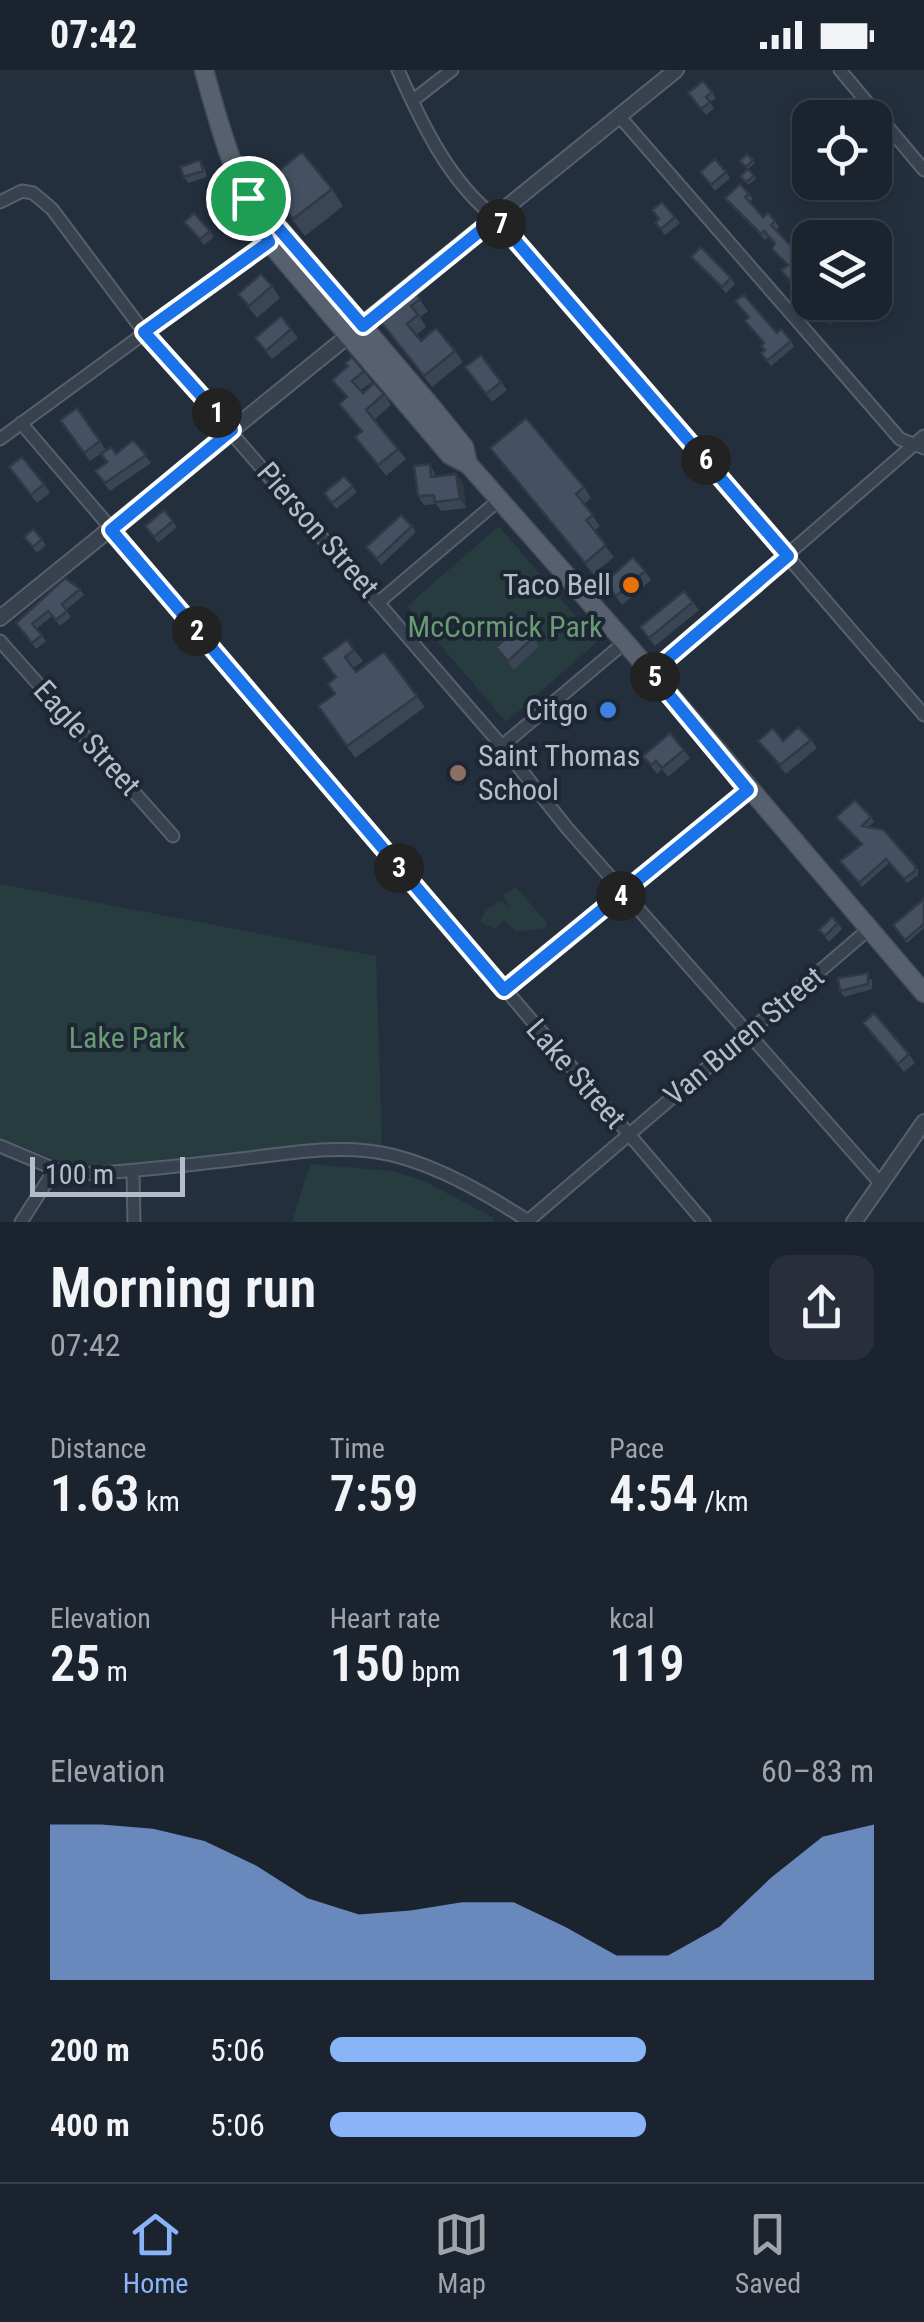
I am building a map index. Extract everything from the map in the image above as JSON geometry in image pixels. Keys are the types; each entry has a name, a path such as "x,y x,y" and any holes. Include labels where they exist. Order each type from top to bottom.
{"main road":[{"path":"204,70 227,152 248,198 276,238 424,410 464,447 468,464 924,993"}],"street":[{"path":"398,70 450,169 479,205 496,218 924,715"},
{"path":"412,101 452,70"},
{"path":"0,618 676,70"},
{"path":"840,70 924,170"},
{"path":"620,117 900,438 921,443"},
{"name":"Pierson Street","path":"0,202 22,191 42,200 144,332 380,602 624,894 882,1185"},
{"path":"0,439 276,238"},
{"name":"Lake Street","path":"21,423 704,1222"},
{"path":"651,673 921,443"},
{"path":"380,602 499,500"},
{"name":"Eagle Street","path":"0,641 173,836"},
{"path":"502,746 625,642"},
{"path":"504,990 748,790"},
{"name":"Van Buren Street","path":"529,1222 869,929"},
{"path":"854,1222 924,1122"},
{"path":"0,1146 55,1169 80,1174 333,1150 376,1152 441,1173 529,1222"},
{"path":"21,1222 55,1169"},
{"path":"133,1171 134,1222"}],"green space":[{"name":"McCormick Park","path":"499,526 597,642 506,722 407,606"},
{"name":"Lake Park","path":"0,884 376,956 382,1146 254,1150 121,1166 72,1166 0,1138"},
{"path":"516,887 547,923 545,928 516,932 504,920 495,929 481,923 485,912 496,903 503,901 509,909 503,894"},
{"path":"310,1164 392,1171 424,1181 494,1218 492,1222 292,1222"}],"building":[{"path":"703,81 712,92 706,97 710,102 701,109 688,93"},
{"path":"302,152 332,189 293,219 264,183"},
{"path":"747,154 753,160 746,167 740,161"},
{"path":"715,159 726,172 711,185 700,172"},
{"path":"200,160 203,171 184,177 180,167"},
{"path":"748,169 754,176 746,182 740,176"},
{"path":"740,184 749,194 745,197 763,217 768,213 775,221 771,225 792,247 792,284 781,270 788,265 772,249 775,243 725,198"},
{"path":"662,202 675,217 661,229 652,210"},
{"path":"194,213 210,231 200,239 184,222"},
{"path":"701,247 731,278 722,287 691,257"},
{"path":"261,274 272,286 249,306 238,294"},
{"path":"411,288 420,299 411,306 418,315 407,324 421,341 436,328 455,351 424,376 376,316"},
{"path":"744,295 777,333 781,329 791,341 767,361 761,353 764,343 745,321 749,317 735,301"},
{"path":"281,316 291,329 266,351 255,338"},
{"path":"481,355 501,382 486,394 465,367"},
{"path":"352,357 364,371 352,381 363,393 374,383 384,394 366,410 398,449 378,465 355,437 362,431 339,404 347,397 332,380"},
{"path":"77,408 100,441 84,453 60,420"},
{"path":"526,418 584,487 576,494 593,515 586,520 606,545 585,563 490,448"},
{"path":"133,440 146,455 105,483 95,471 107,462 101,454 111,447 116,454"},
{"path":"22,457 44,484 31,495 9,467"},
{"path":"430,464 431,477 456,474 460,499 435,502 434,495 418,496 414,466"},
{"path":"344,476 353,486 332,503 324,493"},
{"path":"164,510 173,521 154,537 145,526"},
{"path":"401,515 412,526 377,559 366,547"},
{"path":"33,529 42,539 33,547 24,537"},
{"path":"633,557 645,571 616,596 605,582"},
{"path":"65,578 80,589 62,604 67,611 56,620 48,611 32,624 42,635 32,643 16,623"},
{"path":"684,591 693,602 649,638 640,627"},
{"path":"522,625 533,638 508,661 496,647"},
{"path":"347,640 354,650 345,657 356,672 384,652 417,696 347,746 318,706 335,694 328,684 336,677 322,658"},
{"path":"798,727 811,740 780,765 758,741 773,728 783,741"},
{"path":"670,733 684,750 662,768 656,761 651,765 643,756"},
{"path":"855,800 871,817 862,826 884,830 915,866 915,871 904,879 886,859 859,883 840,861 862,844 836,817"},
{"path":"924,899 924,924 905,940 893,925"},
{"path":"832,917 838,923 825,936 819,930"},
{"path":"868,973 868,984 840,991 838,978"},
{"path":"874,1013 909,1054 898,1064 863,1023"}],"place":[{"name":"Taco Bell","path":"631,585"},
{"name":"Citgo","path":"608,710"},
{"name":"Saint Thomas School","path":"458,773"}],"route":[{"path":"248,198 363,326 496,218 788,556 651,673 748,790 504,990 111,530 232,430 144,332 269,242 248,198"}]}
